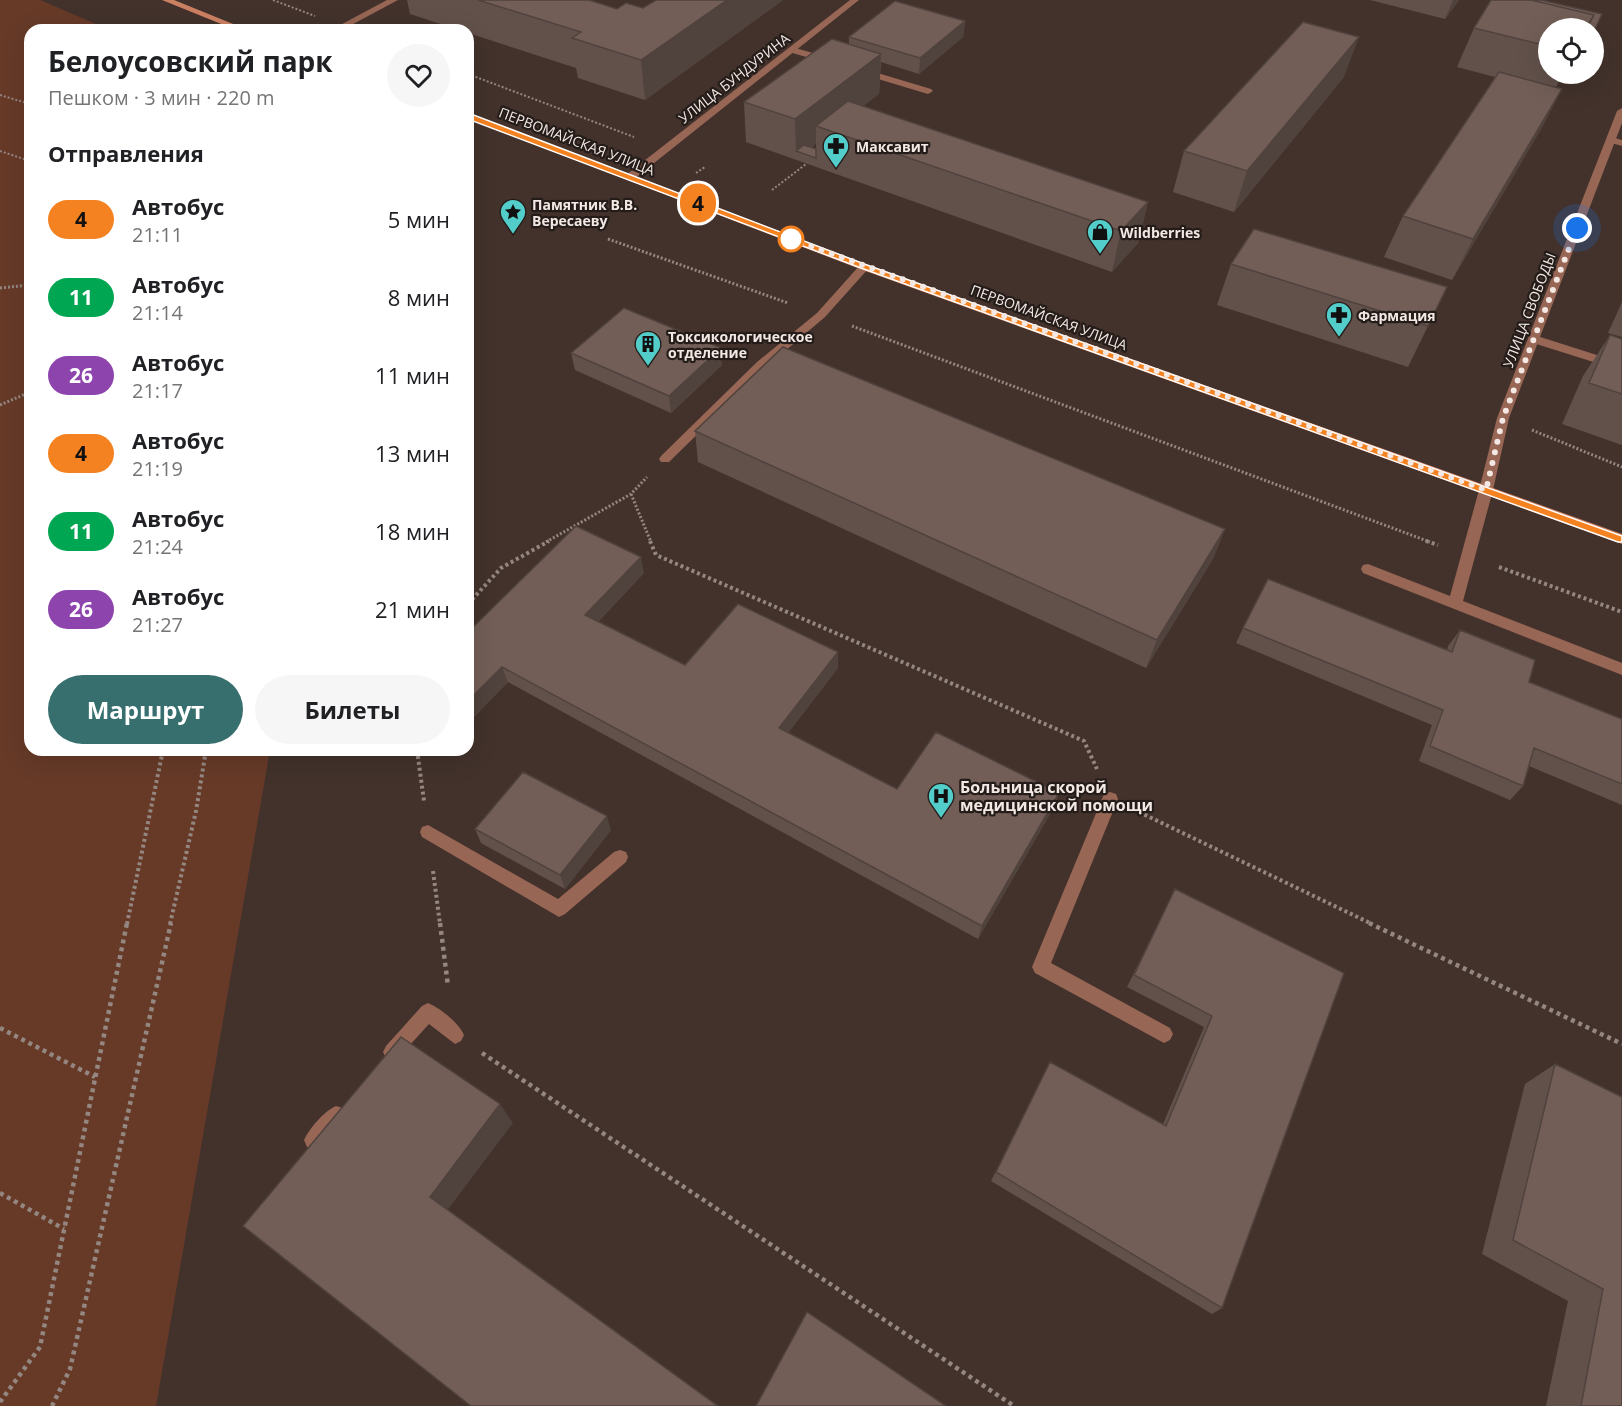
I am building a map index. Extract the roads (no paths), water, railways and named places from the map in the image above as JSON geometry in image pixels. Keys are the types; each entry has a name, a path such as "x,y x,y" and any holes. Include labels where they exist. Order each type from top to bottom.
{"main road":[{"path":"166,0 228,24"},
{"name":"ПЕРВОМАЙСКАЯ УЛИЦА","path":"474,118 864,267 1622,539"}],"street":[{"path":"347,24 394,0"},
{"name":"УЛИЦА БУНДУРИНА","path":"630,177 855,0"},
{"path":"792,50 834,62"},
{"path":"855,69 928,91"},
{"name":"УЛИЦА СВОБОДЫ","path":"1455,603 1503,418 1617,142 1622,111"},
{"path":"664,459 761,365 821,315 864,267"},
{"path":"1534,339 1622,367"},
{"path":"1368,569 1622,669"},
{"path":"1110,799 1041,967 1164,1034"},
{"path":"428,832 558,909 620,857"},
{"path":"382,1063 428,1012 455,1035"},
{"path":"315,1140 345,1106"}],"place":[{"name":"Максавит","path":"836,169"},
{"name":"Памятник В.В. Вересаеву","path":"513,235"},
{"name":"Wildberries","path":"1100,255"},
{"name":"Фармация","path":"1339,338"},
{"name":"Токсикологическое отделение","path":"648,367"},
{"name":"Больница скорой медицинской помощи","path":"941,819"}]}
